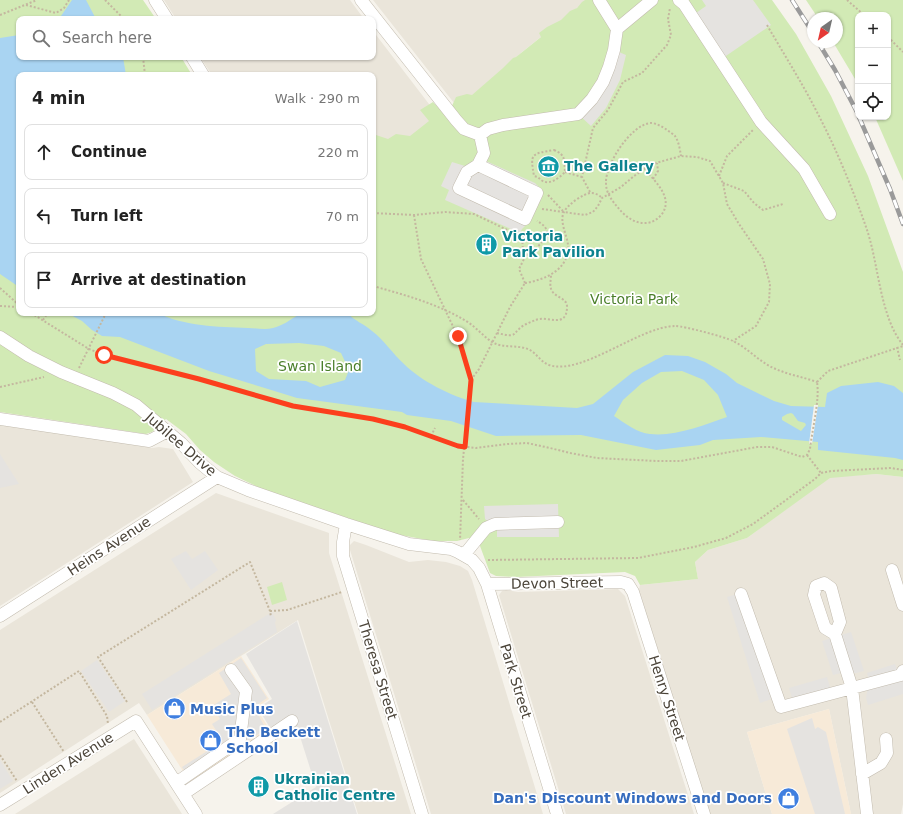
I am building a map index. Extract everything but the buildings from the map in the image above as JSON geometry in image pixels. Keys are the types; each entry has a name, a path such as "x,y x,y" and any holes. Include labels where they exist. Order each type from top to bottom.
{"street":[{"path":"155,0 165,16"},
{"path":"361,0 374,16"},
{"path":"480,135 488,129 503,125 578,114 592,99 603,82 614,50 617,29 599,0"},
{"path":"617,29 652,0"},
{"path":"675,3 684,4 761,122 804,169 830,214"},
{"path":"376,19 464,129 480,135"},
{"path":"194,60 201,72"},
{"path":"478,165 537,193 525,219 459,188 467,172 478,165 484,153 480,135"},
{"name":"Jubilee Drive","path":"0,337 29,356 136,406 168,431 200,463 217,477 248,490 409,544 451,550 464,555"},
{"path":"0,419 149,441 168,431"},
{"name":"Heins Avenue","path":"0,616 217,477"},
{"path":"464,555 486,528 495,524 558,522"},
{"name":"Theresa Street","path":"346,524 343,542 343,556 422,814"},
{"name":"Park Street","path":"464,555 472,560 479,568 487,584 557,814"},
{"path":"892,570 903,605"},
{"name":"Devon Street","path":"487,584 622,582 628,584"},
{"name":"Henry Street","path":"628,584 634,592 704,814"},
{"path":"741,594 781,707 901,675 903,671"},
{"path":"835,634 852,688 867,814"},
{"path":"196,814 176,783 240,739 246,691 231,670"},
{"name":"Linden Avenue","path":"0,805 136,721 176,783"},
{"path":"183,794 292,721"},
{"path":"862,774 881,763 887,753 886,739"}],"path":[{"path":"0,15 37,0"},
{"path":"26,5 56,13 64,8 69,0"},
{"path":"105,0 121,16"},
{"path":"847,0 861,12"},
{"path":"590,192 582,177 594,128 608,110 623,82 642,73 667,46 671,35 668,19 675,3"},
{"path":"767,25 820,117 851,186 868,233 886,310 897,338 903,346 828,371 817,382"},
{"path":"891,40 903,52"},
{"path":"143,60 144,72"},
{"path":"719,176 727,156 761,122"},
{"path":"644,168 664,192 666,201 664,211 659,218 652,222 645,223 629,218 622,212 608,194 606,183 613,158 630,135 639,128 651,123 662,127 674,135 681,156"},
{"path":"554,150 561,153 564,158 565,172 558,180 546,182 541,181 538,177 534,176 531,160 533,156 538,153 554,150"},
{"path":"538,208 585,215 589,214 596,209 602,198 621,187 644,168 657,162 681,156 697,157 710,161 723,183 727,204 763,259 770,284 768,302 756,326 733,341"},
{"path":"653,179 658,171 657,162"},
{"path":"565,172 582,177"},
{"path":"723,183 744,191 754,203 763,210 783,204"},
{"path":"545,192 564,212"},
{"path":"525,283 534,282 551,275 561,268 567,257 568,245 563,220 564,212 571,204 590,192 597,194 602,198"},
{"path":"376,213 414,215 444,212 468,212 522,237 523,251 526,255"},
{"path":"414,215 421,260 458,336 471,380 463,459 460,541"},
{"path":"525,283 519,269 526,255 531,254 534,249 544,241 547,232 545,226 533,218"},
{"path":"497,333 511,335 515,334 519,329 537,319 558,320 564,318 567,313 568,305 564,300 552,292 550,286 551,275"},
{"path":"471,380 479,369 510,306 525,283"},
{"path":"376,287 412,297 445,310 467,322 492,342 502,346 531,350 542,361 549,365 562,366 588,360 656,330 675,326 692,329 733,341 758,359 776,369 817,382"},
{"path":"0,288 16,303"},
{"path":"0,306 16,306"},
{"path":"36,316 89,349 104,355 199,379 293,406 373,419 405,427 458,446 476,448 528,443 597,458 681,461 757,448 772,447 802,457 807,455 810,450 818,388 817,382"},
{"path":"43,320 46,316"},
{"path":"73,369 78,368 105,316"},
{"path":"897,347 900,360"},
{"path":"0,387 47,376"},
{"path":"432,436 435,428"},
{"path":"807,455 821,473"},
{"path":"486,560 638,558 694,547 726,538 753,524 821,473 831,471 891,468 903,470"},
{"path":"462,500 486,528"},
{"path":"127,702 98,657 250,562 270,611 271,617"},
{"path":"270,611 287,610 353,588"},
{"path":"0,722 79,671 107,716 108,725"},
{"path":"32,702 65,753"},
{"path":"0,755 18,782"}],"shaded area":[{"path":"164,0 350,0 362,16 174,16"},
{"path":"373,0 587,0 522,52 458,108"},
{"path":"702,0 753,0 771,25 723,58 696,13 706,6"},
{"path":"376,35 442,121 389,167 376,155 376,72 210,72 202,60 376,60"},
{"path":"614,50 626,55 620,80 606,108 591,126 578,114 592,99"},
{"path":"477,157 535,183 541,189 543,195 531,220 520,233 445,200 449,190 441,186 452,162 465,166"},
{"path":"0,425 152,448 159,447 173,449 193,482 0,606"},
{"path":"0,454 19,484 0,488"},
{"path":"876,474 903,477 903,804 901,814 851,814 829,709 747,732 772,814 710,814 639,590 640,585 698,579 695,562 708,550 747,538 830,477"},
{"path":"216,493 329,533 329,553 411,814 358,814 298,620 147,715 139,703 0,793 0,630"},
{"path":"558,504 559,537 497,537 497,529 485,519 484,506"},
{"path":"354,541 409,562 428,560 446,562 460,566 468,571 543,814 431,814 350,550 350,545"},
{"path":"186,551 192,559 205,551 218,570 191,590 171,559"},
{"path":"618,589 625,596 694,814 566,814 499,595 502,591 506,590 518,592"},
{"path":"747,591 781,696 760,703 727,597"},
{"path":"272,612 276,620 275,623 277,632 152,710 142,694"},
{"path":"297,621 357,814 273,814 316,787 297,727 275,736 258,708 272,699 246,654"},
{"path":"851,632 864,671 833,675 822,641"},
{"path":"241,656 269,699 256,708 270,730 190,782 147,715"},
{"path":"241,658 267,698 254,707 266,729 190,779 182,767 223,741 212,724 220,719 212,706 231,694 219,673"},
{"path":"97,660 125,701 109,712 81,671"},
{"path":"895,664 898,672 903,676 903,694 868,705 866,698 869,681 867,673"},
{"path":"827,677 832,694 794,704 789,688"},
{"path":"829,709 851,814 772,814 747,732"},
{"path":"812,718 815,729 818,727 826,732 845,814 815,814 787,729"},
{"path":"134,739 182,814 15,814"},
{"path":"0,760 13,781 0,789"}],"green space":[{"name":"Victoria Park","path":"0,0 143,0 154,16 16,16 16,60 183,60 190,72 16,72 16,316 376,316 376,135 388,139 396,134 410,136 429,121 420,110 433,102 447,117 456,97 467,94 472,95 513,58 541,37 539,33 561,20 585,0 772,0 796,34 831,96 868,176 903,272 903,477 876,474 830,478 747,538 708,550 695,562 698,579 640,585 635,576 625,572 516,577 496,576 490,573 480,546 469,538 457,541 433,541 395,534 262,489 235,476 214,462 200,450 186,434 166,419 152,432 146,434 0,412"},
{"path":"806,0 903,0 903,181 876,120 891,120 891,12 855,12 855,79 837,48 843,48 843,12 814,12"},
{"path":"282,582 287,600 272,605 267,587"}],"water":[{"path":"72,0 86,0 94,16 61,16"},
{"path":"16,35 16,60 124,60 126,72 16,72 16,285 0,274 0,38"},
{"path":"73,316 165,316 179,321 201,325 264,329 276,327 296,316 351,316 376,335 400,360 419,376 446,392 474,402 577,408 593,404 633,372 665,355 688,356 705,362 726,374 737,383 774,401 791,406 825,407 827,393 841,386 878,382 894,386 903,393 903,460 818,450 818,442 761,437 713,440 700,445 656,450 581,435 496,436 451,421 407,415 402,412 297,398 209,371 120,337 102,336 82,321","holes":["299,343 324,346 341,353 349,370 345,380 320,387 306,381 269,379 256,371 255,349 266,344","682,371 704,380 718,395 727,417 689,430 669,434 650,434 640,432 614,416 623,400 642,383 661,372","791,413 798,421 805,423 806,425 801,431 782,420 782,417"]}],"pier":[{"path":"814,405 818,405 812,444 809,444"}],"railway":[{"path":"792,0 807,24"},
{"path":"822,48 855,108"},
{"path":"860,120 890,189 903,224"}],"place":[{"name":"The Gallery","path":"548,166"},
{"name":"Victoria Park Pavilion","path":"486,244"},
{"name":"Music Plus","path":"174,709"},
{"name":"The Beckett School","path":"210,740"},
{"name":"Ukrainian Catholic Centre","path":"259,787"},
{"name":"Dan's Discount Windows and Doors","path":"788,798"}],"route":[{"path":"104,355 148,365 293,406 373,419 405,427 458,446 465,447 471,380 458,336"}],"park label":[{"name":"Swan Island","path":"320,366"}]}
